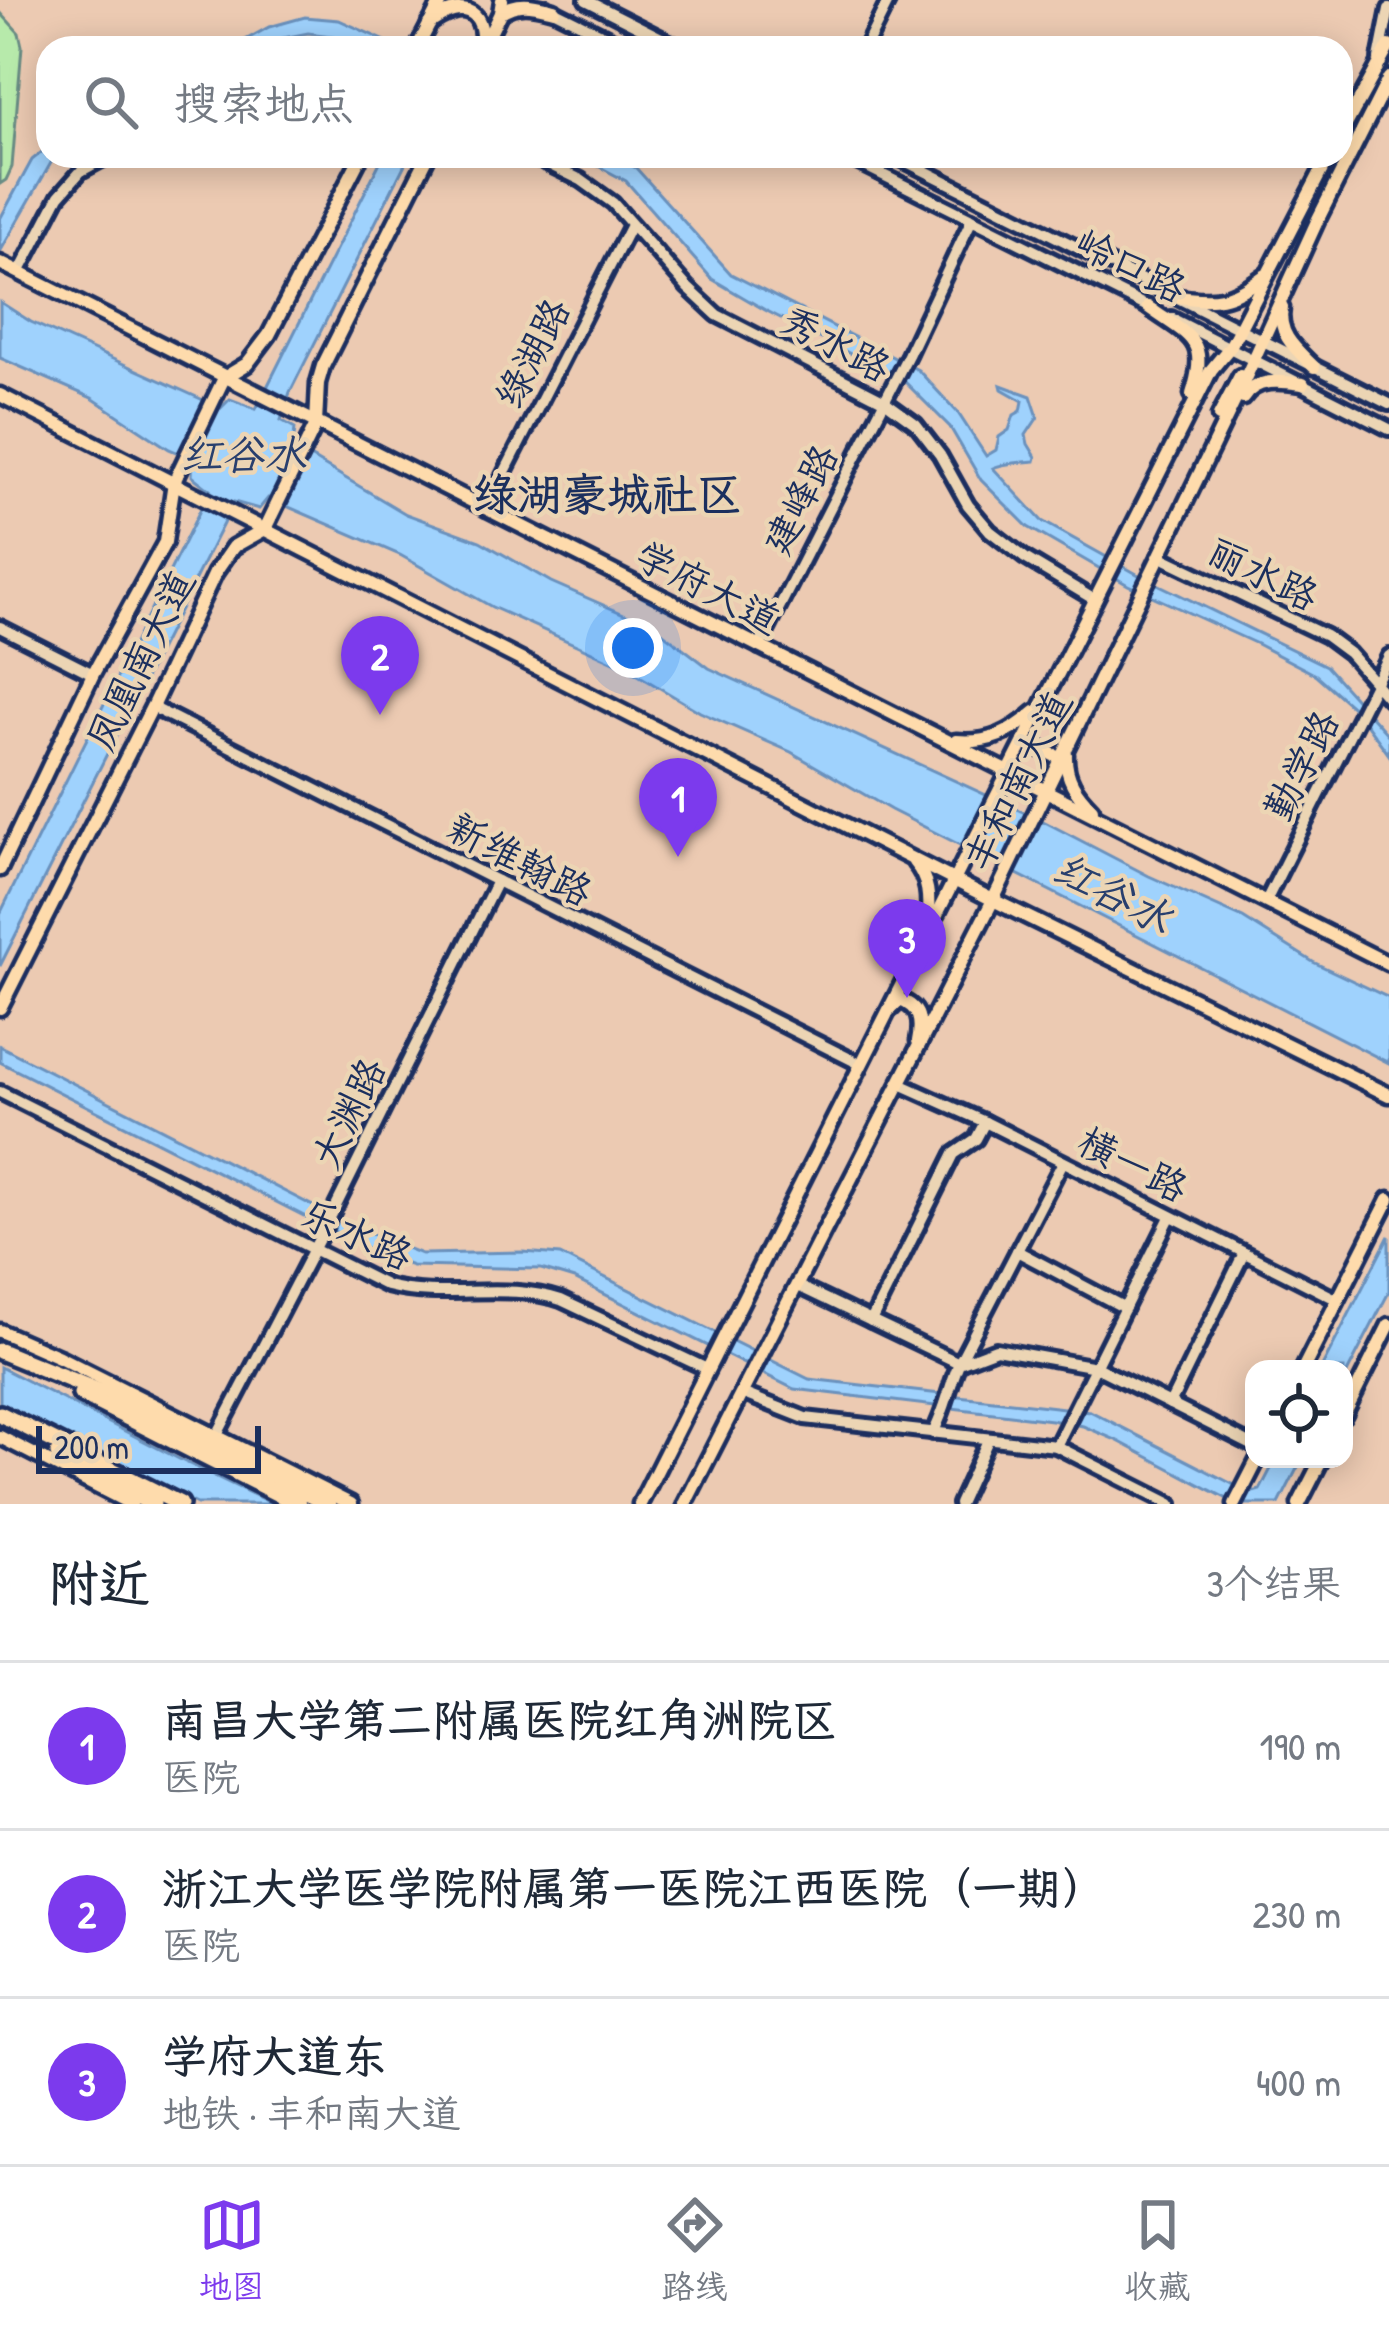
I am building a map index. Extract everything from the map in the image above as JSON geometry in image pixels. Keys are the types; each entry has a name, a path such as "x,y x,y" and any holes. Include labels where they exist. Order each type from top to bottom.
{"highway":[{"path":"0,1352 298,1504"},
{"path":"0,1352 120,1400 328,1504"},
{"path":"0,1414 86,1471 153,1504"},
{"path":"0,1414 180,1504"}],"main road":[{"path":"423,36 439,0"},
{"path":"487,36 501,6 530,4 557,12"},
{"path":"429,24 454,10 472,13 480,19 483,36"},
{"path":"1353,111 1389,46"},
{"name":"丰和南大道","path":"1353,150 1388,82"},
{"name":"凤凰南大道","path":"0,869 93,674 166,542 174,482 224,378 247,364 269,335 356,168"},
{"name":"凤凰南大道","path":"0,1008 215,574 233,547 266,530 316,424 322,366 422,168"},
{"name":"丰和南大道","path":"640,1504 1211,370 1230,347 1324,168"},
{"name":"丰和南大道","path":"686,1504 1004,878 1344,168"},
{"name":"学府大道","path":"0,263 944,740 1005,778 1102,818 1389,964"},
{"path":"1174,296 1219,301 1243,292 1269,271"},
{"path":"1286,292 1282,329 1314,367"},
{"path":"1148,307 1196,346 1201,367 1180,432"},
{"path":"1200,474 1210,434 1253,358"},
{"path":"1198,398 1211,377 1220,375 1232,388 1230,413"},
{"path":"1214,445 1248,389 1280,381 1303,384"},
{"path":"0,395 993,900 1389,1095"},
{"path":"944,740 978,742 999,736 1041,707"},
{"path":"1024,741 1064,754 1077,795 1102,818"},
{"path":"910,856 924,873 927,887 924,937"},
{"path":"967,951 989,920 1014,914 1035,921"},
{"path":"876,1034 895,1004 900,1000 908,1003 920,1018 915,1054"},
{"path":"1308,1360 1389,1199"},
{"path":"1353,1397 1389,1325"},
{"path":"0,1331 351,1504"},
{"path":"0,1437 131,1504"},
{"path":"1235,1504 1253,1468"},
{"path":"1299,1504 1317,1468"}],"street":[{"path":"533,0 605,36"},
{"path":"557,12 566,0"},
{"path":"586,0 657,36"},
{"path":"871,36 889,0"},
{"path":"1379,61 1389,9"},
{"path":"20,271 59,196 87,168"},
{"name":"秀水路","path":"556,168 613,203 718,315 883,400 916,424 990,531 1095,600"},
{"name":"岭口路","path":"869,168 1389,429"},
{"name":"岭口路","path":"919,168 1389,404"},
{"name":"建峰路","path":"759,646 972,219"},
{"name":"绿湖路","path":"486,509 631,225"},
{"name":"丽水路","path":"1160,556 1326,636 1349,653 1389,699"},
{"path":"0,627 93,674"},
{"name":"勤学路","path":"1266,901 1389,656"},
{"name":"新维翰路","path":"152,706 860,1064"},
{"name":"大渊路","path":"217,1435 497,880"},
{"name":"横一路","path":"900,1084 1338,1300"},
{"name":"乐水路","path":"0,1091 387,1286 409,1292 540,1293 710,1363"},
{"path":"871,1321 954,1154 976,1139 985,1122"},
{"path":"933,1433 959,1363 1063,1162"},
{"path":"1056,1446 1170,1217"},
{"path":"1017,1251 1125,1308"},
{"path":"1170,1404 1244,1253"},
{"path":"798,1286 959,1363 996,1349 1096,1367 1245,1442"},
{"path":"744,1394 805,1418 1056,1446 1171,1504"},
{"path":"959,1504 988,1440"}],"green space":[{"path":"0,12 19,33 22,46 12,167 0,184"}],"water":[{"path":"305,17 339,20 374,36 253,36"},
{"path":"36,157 36,168 48,168 0,252 0,219"},
{"name":"红谷水","path":"377,168 403,168 290,392 281,420 295,428 293,447 406,514 480,541 551,582 658,629 709,668 1243,918 1313,962 1389,998 1389,1063 891,810 791,752 700,712 623,666 492,607 400,555 268,498 259,509 234,502 0,966 0,914 210,490 192,476 193,459 169,449 92,398 0,358 0,302 31,322 221,408 230,399 256,409"},
{"path":"602,168 636,168 731,274 918,370 958,413 986,456 996,450 999,437 1021,411 1023,401 1001,385 1031,396 1038,417 1026,435 1035,461 993,468 1042,521 1137,574 1326,666 1389,736 1389,755 1357,711 1316,675 1128,585 1028,527 981,480 950,427 905,382 712,279 626,181"},
{"path":"0,1046 354,1227 421,1254 560,1255 809,1379 1090,1411 1250,1493 1260,1490 1271,1468 1297,1468 1279,1504 1237,1504 1083,1426 794,1389 574,1279 541,1269 412,1266 383,1256 0,1062"},
{"path":"1389,1236 1389,1292 1353,1362 1326,1360"},
{"path":"0,1367 273,1504 197,1504 17,1417 0,1408"}],"place":[{"name":"浙江大学医学院附属第一医院江西医院（一期）","path":"380,715"},
{"name":"南昌大学第二附属医院红角洲院区","path":"678,857"},
{"name":"学府大道东","path":"907,998"}],"district":[{"name":"绿湖豪城社区","path":"607,494"}]}
